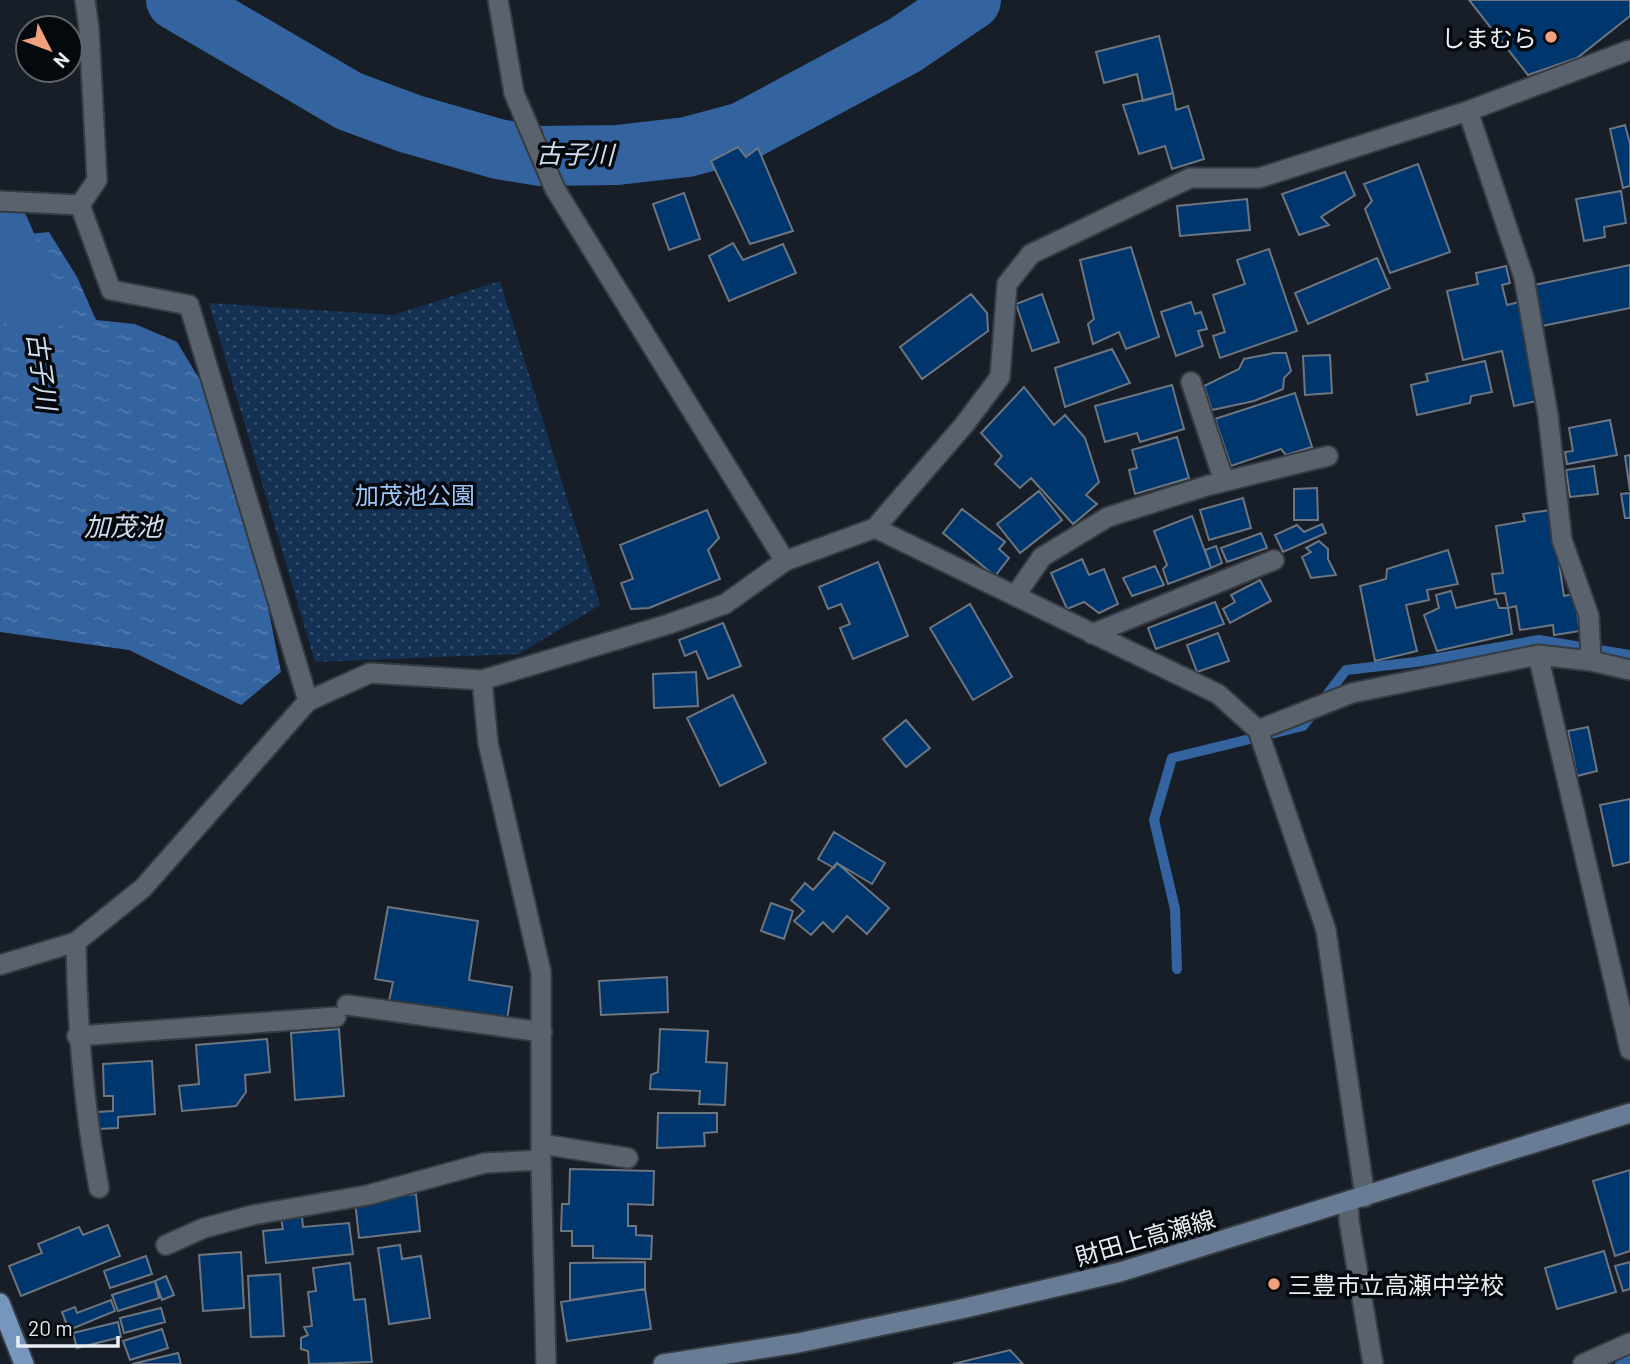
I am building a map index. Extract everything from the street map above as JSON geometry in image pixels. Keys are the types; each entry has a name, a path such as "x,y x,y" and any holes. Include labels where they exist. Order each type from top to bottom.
{"main road":[{"name":"財田上高瀬線","path":"663,1364 798,1343 1080,1281 1357,1199 1630,1113"},
{"path":"0,1303 24,1364"}],"street":[{"path":"80,205 97,180 85,0"},
{"path":"498,0 514,93 555,189 785,561"},
{"path":"0,965 76,942 143,888 308,701 370,673 482,680 670,624 725,604 785,561 875,528 964,425 999,377 1007,284 1031,254 1190,178 1259,178 1468,111 1630,50"},
{"path":"1468,111 1524,278 1548,415 1562,540 1589,616 1591,661"},
{"path":"0,201 80,205"},
{"path":"80,205 111,290 189,305 308,701"},
{"path":"1191,382 1224,481"},
{"path":"1014,596 1042,557 1108,517 1224,481 1328,456"},
{"path":"875,528 1218,694 1258,730 1326,930 1357,1199 1349,1221 1373,1364"},
{"path":"1092,634 1274,560"},
{"path":"1538,655 1630,1050"},
{"path":"1258,730 1352,693 1538,655 1591,661 1630,670"},
{"path":"482,680 488,743 541,972 541,1152 546,1364"},
{"path":"76,942 77,1036 85,1117 99,1188"},
{"path":"77,1036 342,1011 542,1032"},
{"path":"166,1245 204,1228 253,1215 368,1195 541,1152 628,1158"},
{"path":"1583,1364 1630,1343"}],"green space":[{"name":"加茂池公園","path":"500,281 600,605 519,654 315,662 209,303 393,315"}],"water":[{"name":"加茂池","path":"49,232 77,277 96,320 135,324 177,342 220,413 258,558 281,672 241,705 129,650 0,632 0,237"}],"building":[{"name":"しまむら","path":"1469,0 1630,0 1630,16 1577,58 1528,75"},
{"path":"1159,36 1173,93 1143,101 1137,74 1104,83 1096,52"},
{"path":"1173,93 1176,110 1188,106 1204,159 1172,169 1165,146 1139,154 1123,105"},
{"path":"1625,125 1630,144 1630,186 1623,188 1610,129"},
{"path":"738,147 746,157 758,148 793,231 750,244 711,161"},
{"path":"1418,164 1450,252 1390,273 1365,209 1372,201 1364,184"},
{"path":"1345,172 1355,195 1321,217 1329,225 1299,235 1282,194"},
{"path":"1621,191 1626,223 1604,227 1605,237 1584,241 1576,199"},
{"path":"684,193 700,239 669,250 653,204"},
{"path":"1247,199 1250,230 1180,236 1177,206"},
{"path":"733,243 743,260 783,244 796,273 729,301 709,256"},
{"path":"1131,247 1159,337 1126,349 1119,332 1093,344 1088,324 1094,319 1080,260"},
{"path":"1269,249 1297,331 1220,358 1213,336 1225,332 1213,295 1245,284 1237,260"},
{"path":"1377,258 1390,288 1308,324 1295,293"},
{"path":"1630,265 1630,308 1542,326 1534,285"},
{"path":"1506,266 1510,283 1502,285 1507,305 1519,302 1541,400 1514,406 1502,351 1463,360 1447,291 1478,284 1476,273"},
{"path":"971,294 987,313 988,331 922,379 900,347"},
{"path":"1042,294 1059,342 1032,351 1016,304"},
{"path":"1191,302 1195,314 1201,312 1207,329 1198,331 1203,346 1176,356 1161,312"},
{"path":"1112,349 1130,383 1065,407 1055,368"},
{"path":"1286,353 1291,371 1284,378 1283,389 1254,401 1212,410 1204,386 1239,369 1244,359"},
{"path":"1330,355 1332,393 1305,395 1303,356"},
{"path":"1485,361 1492,392 1471,396 1470,403 1417,415 1411,385 1428,381 1426,374"},
{"path":"1172,385 1184,429 1140,442 1137,433 1105,442 1095,406"},
{"path":"1024,387 1054,425 1065,415 1085,438 1099,482 1086,495 1097,504 1073,524 1031,478 1020,488 995,464 1002,456 981,433"},
{"path":"1295,393 1312,447 1286,455 1281,449 1231,466 1215,419"},
{"path":"1610,420 1617,455 1567,464 1565,452 1573,451 1569,428"},
{"path":"1177,437 1189,478 1135,494 1129,470 1137,468 1132,450"},
{"path":"1630,455 1630,491 1625,456"},
{"path":"1594,466 1598,494 1570,497 1566,470"},
{"path":"1317,488 1318,520 1294,520 1294,489"},
{"path":"1039,491 1062,520 1020,553 997,524"},
{"path":"1630,493 1630,518 1625,518 1621,494"},
{"path":"1243,498 1251,528 1209,540 1200,510"},
{"path":"962,509 1005,542 999,549 1009,558 995,576 943,533"},
{"path":"707,510 719,538 708,550 720,579 649,608 631,609 621,583 633,579 620,545"},
{"path":"1551,510 1564,596 1574,594 1580,631 1554,635 1553,625 1520,630 1516,606 1508,608 1505,593 1495,594 1492,574 1503,573 1496,526 1525,521 1523,514"},
{"path":"1192,516 1211,568 1168,584 1163,569 1167,565 1154,531"},
{"path":"1322,524 1326,533 1283,552 1275,535 1297,525 1304,532"},
{"path":"1261,533 1267,548 1227,562 1221,548"},
{"path":"1319,541 1328,549 1328,559 1336,575 1311,578 1302,557 1311,552 1306,548"},
{"path":"1216,546 1222,563 1211,568 1205,550"},
{"path":"1448,550 1458,584 1427,590 1429,600 1406,605 1417,651 1375,661 1360,586 1386,579 1387,569"},
{"path":"1082,559 1089,575 1104,569 1118,604 1099,613 1084,602 1067,609 1051,573"},
{"path":"878,562 908,636 853,659 840,628 850,624 841,604 828,609 819,587"},
{"path":"1155,566 1164,585 1132,596 1123,578"},
{"path":"1260,580 1271,601 1230,623 1223,609 1235,602 1231,595"},
{"path":"1451,591 1456,608 1496,599 1499,608 1508,608 1512,634 1437,651 1424,615 1439,608 1436,595"},
{"path":"1215,602 1224,624 1156,649 1148,628"},
{"path":"970,604 1012,677 973,700 930,628"},
{"path":"723,623 741,666 708,679 696,651 685,656 679,640"},
{"path":"1218,633 1229,661 1197,672 1187,645"},
{"path":"696,672 698,706 654,708 653,674"},
{"path":"733,695 766,763 720,786 687,718"},
{"path":"906,720 930,748 906,767 883,739"},
{"path":"1588,727 1597,771 1577,776 1568,731"},
{"path":"1630,799 1630,862 1613,866 1600,805"},
{"path":"834,832 885,863 872,884 837,863 834,868 818,859"},
{"path":"837,863 889,908 867,934 847,916 833,932 823,922 811,935 794,921 804,911 791,900 805,883 813,890"},
{"path":"771,903 793,911 784,939 761,931"},
{"path":"388,907 478,921 469,980 512,987 507,1020 389,1001 393,982 375,979"},
{"path":"667,977 668,1012 601,1015 599,981"},
{"path":"339,1029 344,1096 295,1100 291,1033"},
{"path":"660,1029 708,1031 706,1062 727,1063 725,1105 699,1104 700,1091 650,1089 651,1075 658,1072"},
{"path":"267,1039 270,1072 245,1075 246,1092 236,1106 182,1111 179,1086 199,1084 196,1045"},
{"path":"152,1061 155,1114 118,1117 118,1128 98,1129 97,1112 113,1111 113,1096 104,1096 103,1064"},
{"path":"658,1113 717,1113 717,1132 704,1133 705,1146 657,1148"},
{"path":"570,1169 654,1171 653,1205 628,1204 628,1226 636,1226 636,1235 652,1236 651,1259 593,1258 593,1246 572,1246 572,1231 561,1231 562,1204 569,1204"},
{"path":"1630,1170 1630,1251 1615,1256 1593,1181"},
{"path":"416,1194 420,1231 359,1238 355,1201"},
{"path":"302,1217 303,1227 349,1223 353,1254 266,1263 263,1231 283,1229 281,1219"},
{"path":"108,1225 120,1256 21,1296 9,1266 42,1253 38,1244 79,1227 83,1235"},
{"path":"400,1245 402,1259 421,1256 430,1318 389,1324 378,1248"},
{"path":"1604,1251 1616,1292 1557,1309 1545,1268"},
{"path":"241,1252 244,1308 203,1311 199,1255"},
{"path":"146,1256 152,1274 110,1288 104,1271"},
{"path":"645,1262 645,1289 570,1300 570,1263"},
{"path":"1630,1262 1630,1289 1623,1291 1615,1266"},
{"path":"350,1263 354,1300 365,1299 372,1362 309,1364 308,1351 301,1349 301,1338 308,1335 304,1327 312,1326 308,1292 316,1291 313,1268"},
{"path":"280,1274 284,1336 251,1337 248,1276"},
{"path":"166,1276 174,1295 162,1300 155,1281"},
{"path":"155,1281 159,1298 118,1311 112,1295"},
{"path":"645,1289 651,1329 567,1341 561,1302"},
{"path":"111,1300 115,1311 69,1330 62,1312 75,1307 77,1313"},
{"path":"161,1308 165,1322 124,1333 120,1318"},
{"path":"118,1322 121,1337 77,1348 73,1333"},
{"path":"162,1329 168,1348 130,1360 123,1341"},
{"path":"1010,1350 1023,1364 953,1364"},
{"path":"178,1353 181,1364 132,1364"}],"waterway":[{"name":"古子川","path":"176,0 349,101 411,124 498,149 540,156 617,155 687,147 743,132 905,45 971,0"},
{"name":"古子川","path":"0,230 34,311"},
{"path":"1177,969 1175,909 1154,820 1172,758 1303,726 1346,670 1416,662 1539,640 1630,655"},
{"path":"1620,1364 1630,1359"}],"place":[{"name":"しまむら","path":"1551,37"},
{"name":"三豊市立高瀬中学校","path":"1274,1284"}]}
